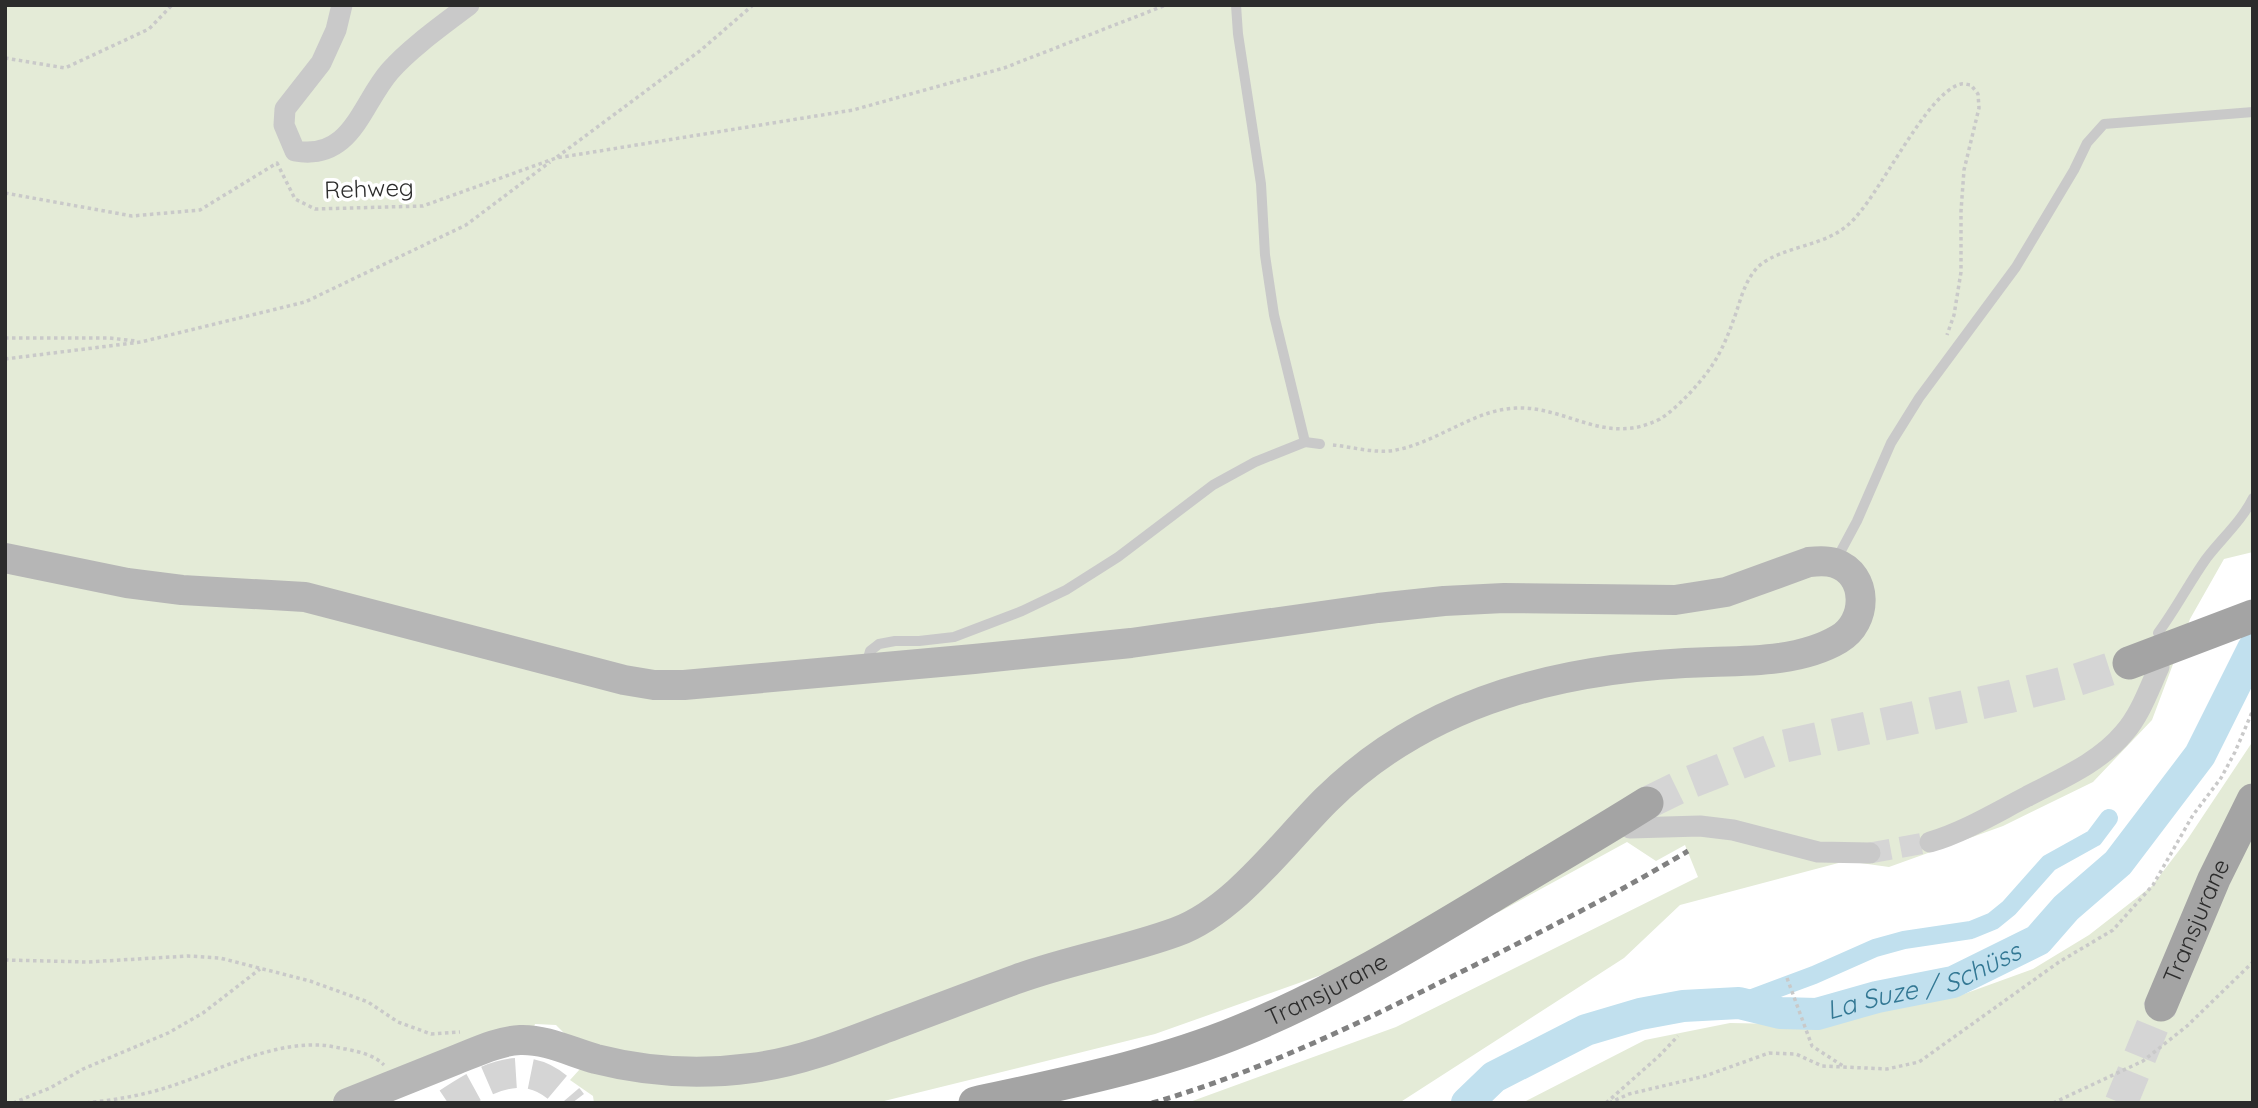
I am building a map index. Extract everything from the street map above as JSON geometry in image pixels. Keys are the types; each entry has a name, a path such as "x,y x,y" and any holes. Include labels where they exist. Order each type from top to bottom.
{"main road":[{"path":"2155,653 2253,616"},
{"name":"Transjurane","path":"2161,1005 2214,879 2253,800"},
{"name":"Transjurane","path":"975,1103 1140,1065 1198,1047 1256,1024 1387,960 1627,820"}],"street":[{"path":"342,5 336,30 321,64 285,109 284,125 295,151 312,154 330,148 353,129 390,71 469,5"},
{"path":"5,558 141,585 304,597 624,680 654,685 729,682 1130,643 1444,601 1504,598 1675,600 1726,592 1809,562 1835,563 1848,570 1857,582 1861,595 1861,609 1857,621 1839,639 1820,648 1766,659 1672,663 1578,674 1490,697 1429,726 1362,768 1331,795 1238,891 1214,912 1174,933 1064,963 830,1049 782,1063 686,1073 623,1065 550,1044 517,1040 480,1051 348,1103"},
{"path":"1930,842 1965,829 2079,769 2104,752 2124,733 2135,717 2155,653"},
{"path":"1627,820 1733,830 1818,852 1870,853"}],"lane":[{"path":"1236,5 1261,184 1265,256 1274,314 1305,442"},
{"path":"1835,563 1857,521 1891,443 1919,398 2016,267 2068,181 2087,143 2104,124 2253,112"},
{"path":"866,668 870,651 879,644 895,640 919,641 954,637 1023,611 1066,590 1118,557 1213,485 1255,463 1305,442 1320,444"},
{"path":"2155,653 2177,608 2208,558 2238,522 2253,498"}],"path":[{"path":"5,58 65,68 149,29 172,5"},
{"path":"5,359 141,342 305,302 466,225 701,50 753,5"},
{"path":"556,158 853,110 1004,68 1166,5"},
{"path":"1320,444 1393,451 1412,446 1488,413 1513,408 1538,408 1587,425 1612,429 1638,427 1661,418 1678,405 1709,372 1725,344 1748,280 1758,266 1772,258 1835,235 1851,223 1865,207 1931,108 1947,92 1960,84 1971,85 1978,94 1979,108 1964,170 1961,272 1954,314 1943,347 1947,361"},
{"name":"Rehweg","path":"5,193 132,216 200,210 277,163 295,199 315,209 423,206 556,158"},
{"path":"5,338 109,338 141,342"},
{"path":"1607,1103 1629,1094 1705,1076 1769,1053 1796,1054 1822,1066 1886,1069 1919,1062 2059,962 2113,930 2153,885 2193,815 2226,769 2253,710"},
{"path":"5,960 87,962 188,956 220,958 310,981 368,1002 398,1022 431,1034 466,1032"},
{"path":"2053,1103 2143,1061 2187,1026 2253,962"},
{"path":"13,1103 50,1088 83,1069 169,1033 203,1013 260,969"},
{"path":"1787,978 1812,1046 1843,1066"},
{"path":"1607,1103 1660,1056 1678,1036"},
{"path":"86,1103 135,1096 166,1088 265,1053 298,1046 320,1045 376,1058 388,1068 393,1084"}],"green space":[{"path":"5,5 2253,5 2253,552 2224,559 2190,619 2152,720 2093,782 2003,826 1889,867 1846,861 1680,905 1624,958 1399,1103 1187,1103 1396,1027 1698,877 1685,845 1656,861 1627,842 1499,912 1155,1034 876,1103 594,1103 593,1096 570,1080 580,1069 565,1034 556,1025 535,1024 533,1030 398,1073 327,1103 5,1103"},
{"path":"2253,741 2253,1103 1522,1103 1645,1040 1730,1023 1786,1024 1855,1016 1964,994 2033,969 2089,935 2152,886 2187,840"}],"waterway":[{"name":"La Suze / Schüss","path":"1467,1103 1494,1077 1586,1030 1640,1014 1683,1006 1739,1003 1780,1013 1817,1014 1877,997 1953,982 2038,940 2066,908 2118,863 2200,755 2253,649"},
{"path":"1739,1003 1814,975 1875,948 1904,940 1971,930 1993,921 2009,908 2049,863 2094,838 2109,818"}],"tunnel":[{"path":"1647,803 1688,783 1780,747 2008,697 2129,663"},
{"path":"1870,853 1930,842"},
{"path":"2121,1103 2161,1005"},
{"path":"448,1103 480,1084 512,1073 527,1073 543,1078 558,1087 572,1103"}],"railway":[{"path":"1152,1103 1231,1077 1345,1029 1545,930 1688,851"}]}
